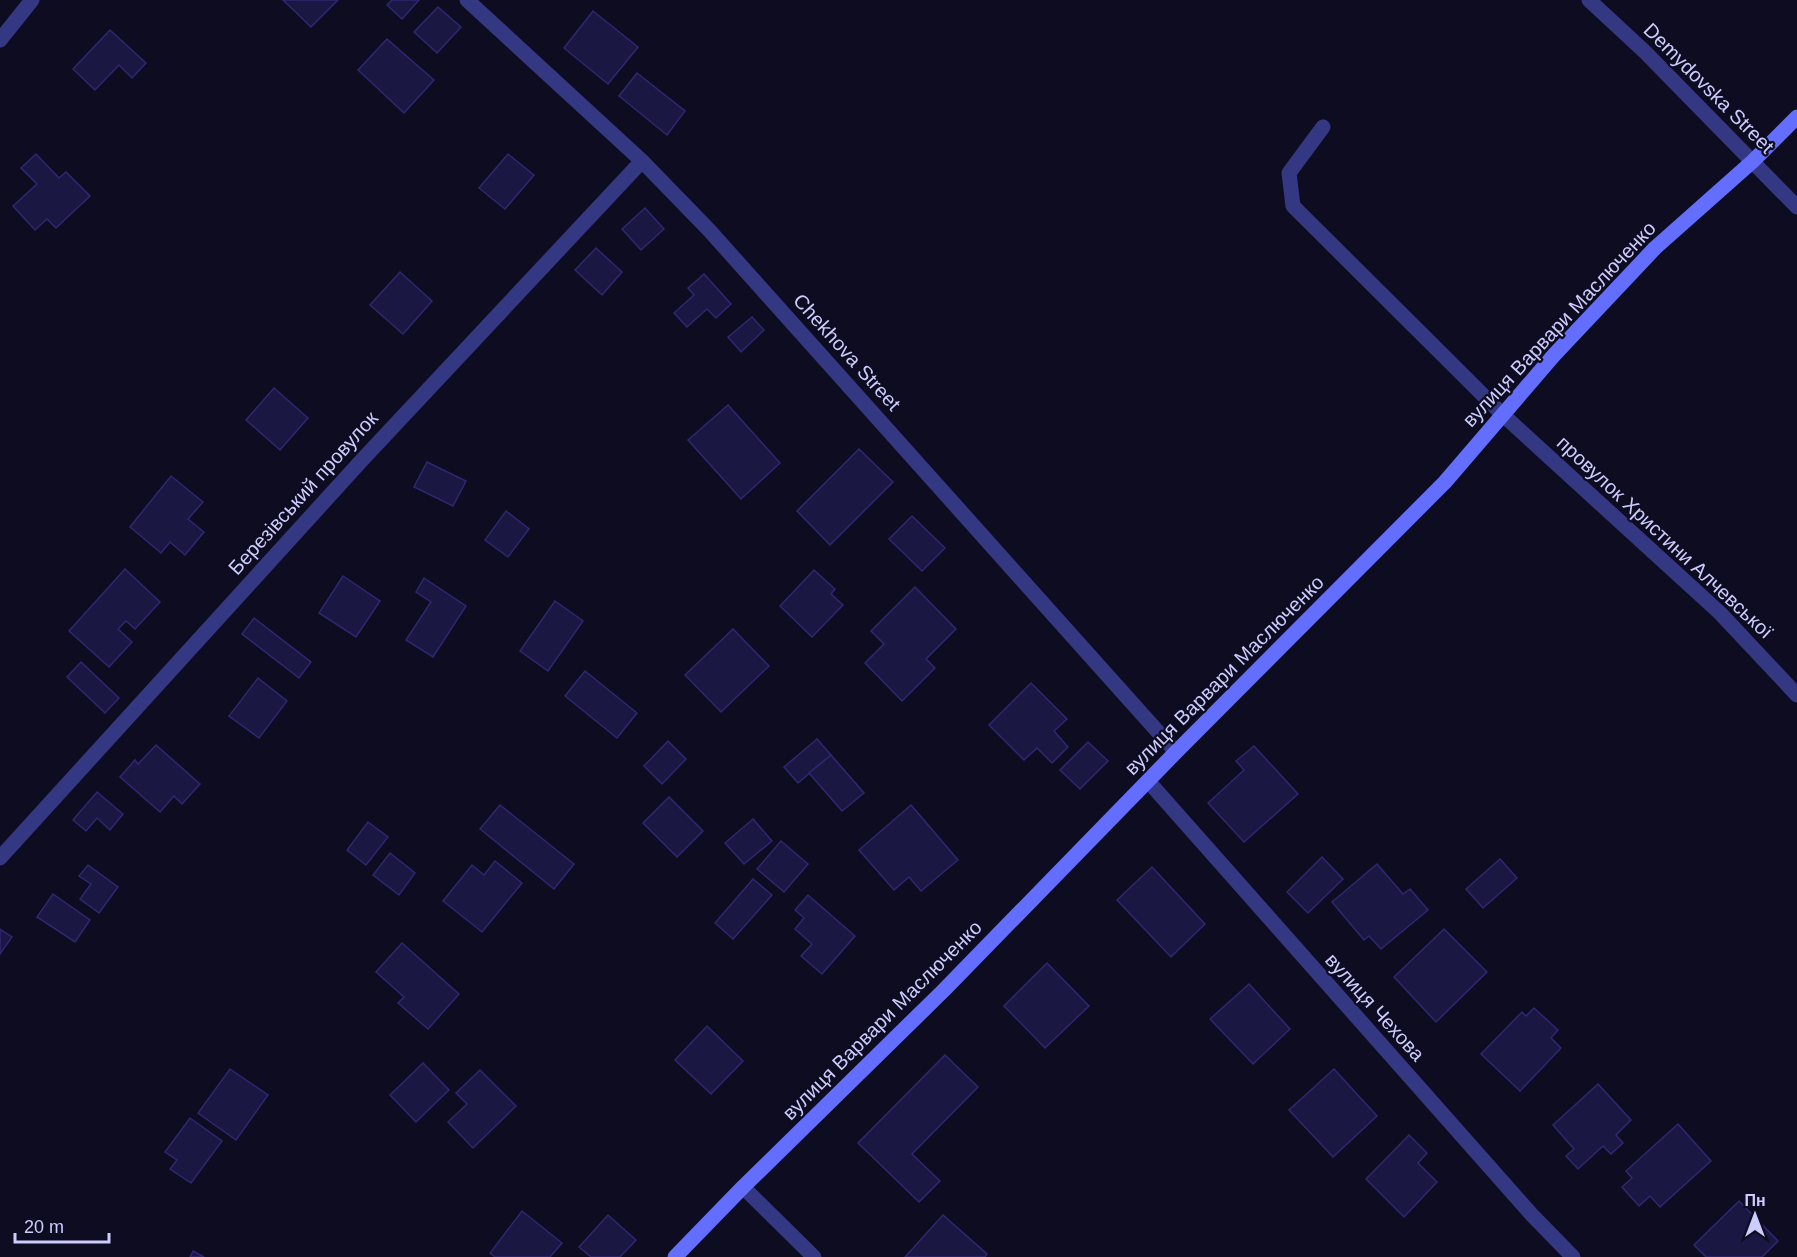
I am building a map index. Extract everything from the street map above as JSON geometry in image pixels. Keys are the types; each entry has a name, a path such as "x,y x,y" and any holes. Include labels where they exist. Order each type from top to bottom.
{"street":[{"path":"0,40 32,0"},
{"name":"Chekhova Street","path":"467,0 642,161 736,260 1176,752"},
{"name":"Demydovska Street","path":"1589,0 1645,52 1797,207"},
{"name":"вулиця Варвари Маслюченко","path":"675,1257 944,990 1176,752 1445,482 1554,355 1655,248 1753,161 1797,117"},
{"name":"провулок Христини Алчевської","path":"1323,127 1289,173 1293,206 1502,414 1720,613 1797,695"},
{"name":"Березівський провулок","path":"0,858 362,460 642,161"},
{"name":"вулиця Чехова","path":"1148,782 1532,1215 1573,1257"},
{"path":"743,1187 814,1257"}],"building":[{"path":"283,0 338,0 311,27"},
{"path":"392,0 419,0 402,19 387,5"},
{"path":"438,7 461,27 437,53 414,32"},
{"path":"593,11 638,47 608,84 564,48"},
{"path":"110,30 146,63 132,78 119,65 95,90 73,69"},
{"path":"387,39 434,80 404,113 358,70"},
{"path":"637,73 685,111 667,135 619,96"},
{"path":"36,154 59,178 66,172 90,196 56,228 47,219 35,230 13,206 37,184 21,168"},
{"path":"508,154 534,175 505,209 479,188"},
{"path":"645,208 664,229 641,250 622,229"},
{"path":"596,248 622,272 602,295 575,270"},
{"path":"400,272 432,301 403,334 370,305"},
{"path":"704,274 731,304 716,318 707,309 687,327 674,313 694,295 688,288"},
{"path":"752,317 764,330 741,352 728,337"},
{"path":"274,388 308,418 280,450 246,420"},
{"path":"728,405 780,463 741,499 688,440"},
{"path":"859,449 893,482 830,545 797,511"},
{"path":"427,462 466,481 453,506 414,487"},
{"path":"171,476 203,502 188,519 204,532 185,555 170,542 161,553 130,527"},
{"path":"506,511 529,529 508,557 485,540"},
{"path":"912,516 945,548 922,571 889,539"},
{"path":"125,569 160,602 135,629 126,621 118,629 132,642 109,667 69,631"},
{"path":"814,570 835,589 831,594 843,605 812,637 780,606"},
{"path":"343,576 380,601 356,637 319,613"},
{"path":"424,578 466,606 433,657 406,640 431,602 416,592"},
{"path":"915,587 956,629 926,659 935,668 902,701 865,663 884,644 871,631"},
{"path":"555,601 583,621 548,671 520,651"},
{"path":"254,618 311,662 299,678 242,634"},
{"path":"733,629 769,666 721,712 685,675"},
{"path":"81,662 119,698 105,713 67,677"},
{"path":"585,671 637,713 617,738 565,696"},
{"path":"258,678 287,701 259,738 229,716"},
{"path":"1031,683 1067,719 1054,731 1068,747 1052,763 1037,748 1024,760 989,725"},
{"path":"817,739 831,755 798,783 784,767"},
{"path":"668,741 686,759 662,784 644,766"},
{"path":"1088,742 1108,761 1080,789 1060,770"},
{"path":"156,745 200,784 182,804 174,796 160,812 120,777 135,760 138,764"},
{"path":"1254,746 1298,794 1244,842 1208,803 1244,770 1236,761"},
{"path":"831,755 864,793 842,811 809,773"},
{"path":"97,792 123,814 110,830 97,818 86,831 73,820"},
{"path":"669,797 703,831 677,857 643,823"},
{"path":"500,805 574,864 554,889 480,829"},
{"path":"911,805 958,860 921,891 909,877 894,890 859,850"},
{"path":"753,819 772,841 744,864 725,843"},
{"path":"368,822 388,837 366,865 347,850"},
{"path":"781,841 808,864 784,892 757,869"},
{"path":"390,853 415,873 399,895 373,875"},
{"path":"1322,857 1343,879 1308,913 1287,892"},
{"path":"1500,859 1517,878 1483,908 1466,889"},
{"path":"495,861 522,883 482,932 443,901 472,865 484,875"},
{"path":"1377,864 1403,894 1410,889 1428,910 1381,949 1369,936 1364,940 1332,902"},
{"path":"88,865 118,887 99,913 80,899 91,884 79,876"},
{"path":"1152,867 1205,924 1171,957 1117,900"},
{"path":"753,879 772,895 733,939 715,923"},
{"path":"53,894 90,920 75,942 37,917"},
{"path":"808,895 855,936 822,974 801,956 812,944 795,929 804,918 795,910"},
{"path":"0,929 12,937 0,954"},
{"path":"1444,929 1487,972 1436,1022 1394,977"},
{"path":"402,943 459,994 428,1029 398,1003 404,997 376,972"},
{"path":"1047,963 1089,1006 1045,1048 1004,1006"},
{"path":"1249,984 1290,1029 1253,1064 1210,1019"},
{"path":"1534,1008 1558,1030 1551,1038 1561,1048 1520,1091 1481,1054 1522,1012 1526,1016"},
{"path":"707,1026 743,1061 711,1094 675,1060"},
{"path":"945,1055 978,1087 912,1154 940,1181 919,1202 858,1143"},
{"path":"423,1063 449,1090 416,1122 390,1095"},
{"path":"230,1069 268,1095 236,1140 198,1113"},
{"path":"1334,1069 1377,1116 1333,1157 1289,1110"},
{"path":"480,1070 516,1106 473,1148 448,1122 467,1104 456,1093"},
{"path":"1598,1084 1631,1120 1616,1135 1623,1143 1611,1154 1603,1146 1578,1169 1566,1156 1574,1149 1553,1125"},
{"path":"190,1118 222,1141 191,1183 170,1169 177,1160 165,1152"},
{"path":"1678,1124 1711,1161 1660,1207 1650,1196 1639,1206 1622,1187 1632,1178 1626,1171"},
{"path":"1409,1135 1427,1153 1418,1163 1437,1182 1404,1217 1366,1179"},
{"path":"1739,1201 1778,1241 1762,1257 1706,1257 1694,1245"},
{"path":"522,1211 562,1243 550,1257 495,1257 490,1253"},
{"path":"608,1215 636,1240 620,1257 591,1257 579,1247"},
{"path":"943,1215 987,1254 985,1257 905,1257"},
{"path":"193,1251 204,1257 190,1257"}]}
